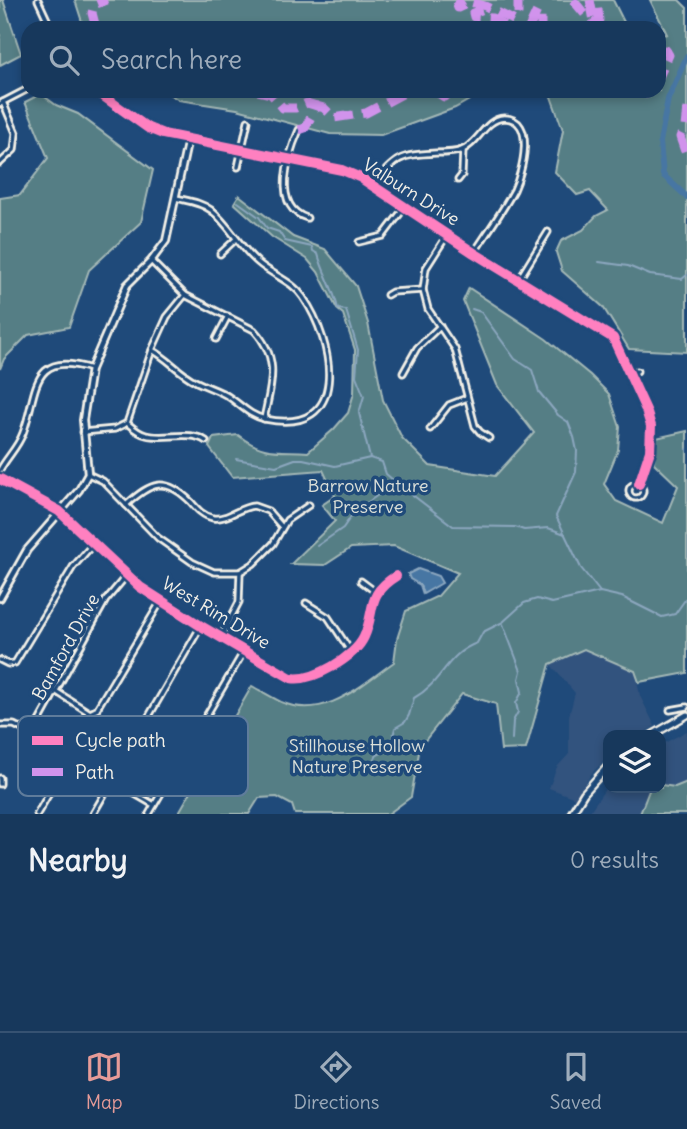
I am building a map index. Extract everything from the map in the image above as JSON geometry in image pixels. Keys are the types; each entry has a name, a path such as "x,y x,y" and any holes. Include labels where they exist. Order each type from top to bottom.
{"main road":[{"path":"661,730 687,715"},
{"path":"571,814 603,772"}],"street":[{"path":"38,0 48,21"},
{"path":"0,163 10,156 16,144 14,124 2,103 21,93"},
{"name":"Valburn Drive","path":"106,98 148,128 188,139 342,170 373,185 518,281 614,338 631,374"},
{"path":"373,185 391,164 401,158 463,150 496,120 514,120 522,127 525,135 520,172 514,189 474,253"},
{"path":"238,167 248,121"},
{"path":"299,130 285,188 287,202 299,215 307,218"},
{"path":"0,598 27,550 79,490 88,474 83,432 84,407 91,369 127,285 162,248 169,234 188,139"},
{"path":"458,180 462,175 463,150"},
{"path":"152,350 167,358 195,381 228,396 264,419 295,421 314,414 325,398 327,356 311,310 302,295 294,286 260,265 208,208 176,198"},
{"path":"359,242 383,236 405,206"},
{"path":"518,281 548,232"},
{"path":"447,235 426,268 423,290 428,309 454,349 475,426 489,438"},
{"path":"220,254 236,239"},
{"path":"151,261 185,295 254,330 270,353 272,375 264,419"},
{"path":"387,295 392,292 423,290"},
{"path":"83,432 115,429 127,423 152,350 167,317 185,295"},
{"path":"216,339 228,316"},
{"path":"403,373 417,348 441,326"},
{"path":"0,470 19,443 32,393 40,376 54,367 69,363 91,369"},
{"path":"637,371 631,374 649,419 651,435 650,452 639,484 643,492 635,499 630,496 629,489 634,484 639,484"},
{"path":"429,429 449,405 468,398"},
{"path":"649,419 655,417"},
{"path":"127,423 148,436 196,437 206,441"},
{"path":"88,474 103,481 158,538 192,562 214,572 240,572 253,565 266,552 287,520 310,505"},
{"name":"West Rim Drive","path":"0,479 60,511 127,575 161,600 285,676 297,679 315,676 351,652 363,639 377,593 396,576"},
{"path":"126,505 150,486 169,486 209,517 222,518 254,506 268,511 282,527"},
{"path":"0,660 8,664 15,663 73,567 94,543"},
{"path":"221,637 239,602 240,572"},
{"name":"Bamford Drive","path":"43,716 106,600 127,575"},
{"path":"361,581 377,593"},
{"path":"57,692 90,713 96,710 161,600"},
{"path":"306,603 328,617 351,652"},
{"path":"149,716 201,626"},
{"path":"206,716 244,651"},
{"path":"670,710 687,707"},
{"path":"0,725 18,727"},
{"path":"37,814 48,796"},
{"path":"93,814 103,796"},
{"path":"138,796 154,805"},
{"path":"149,814 159,796"}],"shaded area":[{"path":"418,569 438,576 442,583 423,594 420,585 410,579 408,574"},
{"path":"584,649 635,671 640,696 655,726 649,730 603,730 603,762 575,798 549,788 557,767 569,754 569,716 575,693 550,664"},
{"path":"687,731 687,782 675,787 666,786 666,742"},
{"path":"603,792 648,793 640,814 588,814"}],"green space":[{"path":"0,0 3,0 21,54 0,65"},
{"path":"75,0 613,0 624,21 82,21"},
{"path":"650,0 679,0 687,8 687,352 629,349 603,307 562,271 556,252 561,241 583,230 596,216 608,210 590,191 577,195 555,172 563,130 552,98 666,98 667,34 666,21 660,21"},
{"path":"33,98 46,98 78,114 153,170 141,222 89,270 69,327 28,335 4,359 0,369 0,198 20,195 48,158 25,102"},
{"path":"176,98 473,98 455,108 381,135 330,134 237,109"},
{"path":"239,195 293,237 325,249 356,286 368,323 383,400 402,438 430,466 495,476 534,433 497,385 463,301 469,288 546,339 609,394 620,427 618,450 604,484 616,501 663,523 678,486 654,463 656,438 687,431 687,673 639,682 635,671 584,649 550,664 526,749 501,750 496,704 462,694 420,747 411,797 388,814 295,814 292,805 277,797 259,798 249,814 178,814 188,796 248,796 248,716 235,716 252,686 281,702 297,707 313,707 342,698 394,662 397,639 406,611 438,596 458,573 394,546 351,548 325,565 291,564 335,521 322,505 335,496 323,470 232,477 209,447 213,438 238,435 263,449 308,452 348,413 354,393 355,350 343,314 337,309 318,272 307,259 272,237 234,203"},
{"path":"687,782 687,814 640,814 648,793 666,793 666,786 675,787"}],"waterway":[{"path":"687,56 668,99 660,142 663,175 687,197"},
{"path":"238,202 259,217 267,228 279,232 285,241 312,247 318,254 338,309 346,310 358,350 356,376 364,396 359,413 370,458 382,462 386,474 453,526 515,527 524,530 548,528 565,534"},
{"path":"599,262 628,266 650,275 682,279 687,275"},
{"path":"472,309 481,312 515,359 532,370 539,392 558,415 568,422 577,451 576,472 556,516 581,568 600,592"},
{"path":"236,459 276,466 303,459 335,466 370,458"},
{"path":"317,546 343,528 354,512 378,495 399,485"},
{"path":"324,773 370,767 377,755 390,749 395,728 405,722 414,698 431,685 458,654 477,643 483,632 503,622 524,603 537,599 552,603 600,592 622,597 662,617 675,614 687,597"},
{"path":"503,624 521,671 519,679 522,692 516,703 518,712 513,721 512,739"}],"marked path":[{"path":"94,21 94,5 107,0"},
{"path":"463,0 457,5 458,8 470,2 485,6 515,21 518,0"},
{"path":"573,0 590,21"},
{"path":"590,0 594,21"},
{"path":"597,0 598,21"},
{"path":"485,6 486,8 473,13 474,17 493,18 497,21"},
{"path":"532,21 537,11 541,21"},
{"path":"666,50 669,55 666,62"},
{"path":"274,98 283,108 296,108 307,103 317,106"},
{"path":"299,130 305,128 317,106 324,108 334,118 366,113 395,98"},
{"path":"687,108 685,127 680,137 687,157"}],"cycle path":[{"path":"106,98 148,128 163,134 342,170 361,178 474,253 613,338 651,426 650,451 639,484"},
{"path":"0,479 59,511 140,587 291,678 321,672 352,652 368,628 375,597 386,583 396,576"}],"park label":[{"name":"Barrow Nature Preserve","path":"368,496"},
{"name":"Stillhouse Hollow Nature Preserve","path":"357,756"}]}
